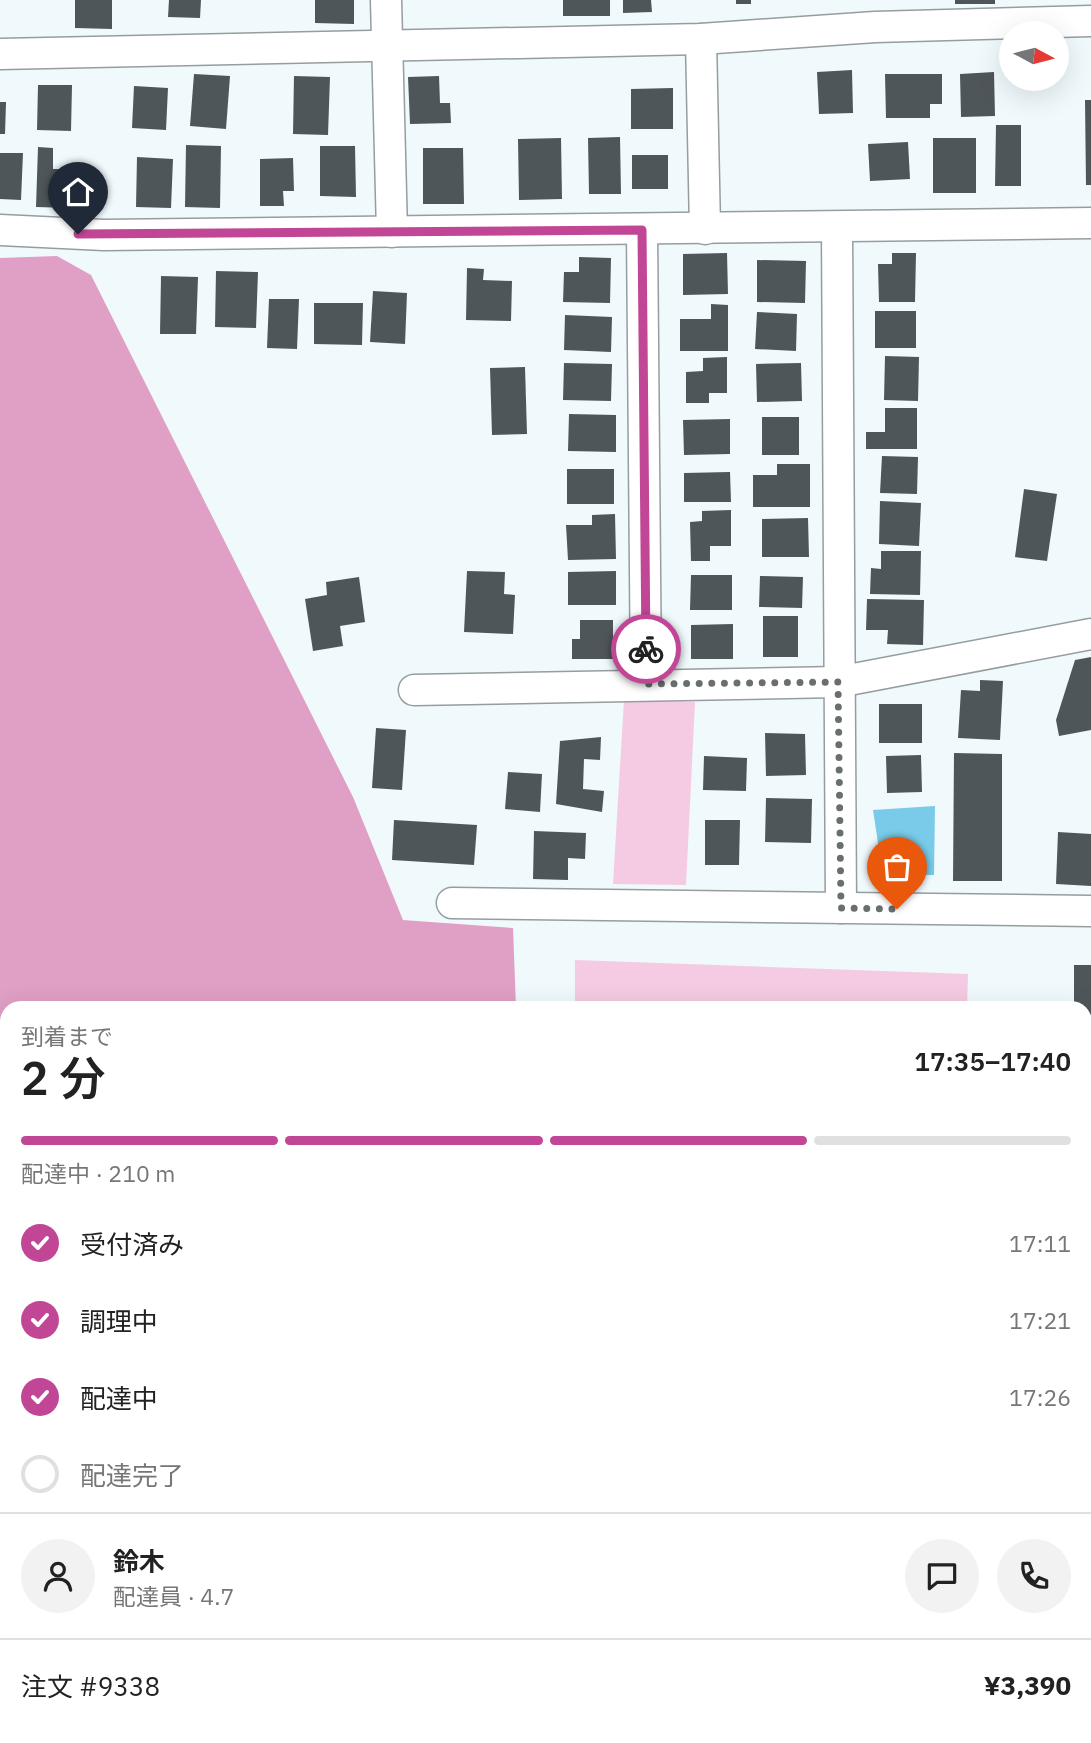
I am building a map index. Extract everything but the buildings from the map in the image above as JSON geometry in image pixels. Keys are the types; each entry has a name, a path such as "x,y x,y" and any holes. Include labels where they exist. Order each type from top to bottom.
{"street":[{"path":"386,0 392,232"},
{"path":"0,54 701,39 875,13 1091,21"},
{"path":"701,39 705,229"},
{"path":"0,230 104,235 1091,223"},
{"path":"837,228 841,908"},
{"path":"642,230 646,684"},
{"path":"414,690 838,682 1091,634"},
{"path":"452,903 1091,911"}],"shaded area":[{"path":"57,256 91,275 353,797 403,920 513,928 516,1001 0,1001 0,258"},
{"path":"624,700 695,702 686,885 613,884"},
{"path":"575,960 968,974 967,1001 575,1001"}],"water":[{"path":"935,806 934,875 889,875 882,869 873,810"}],"way so far":[{"path":"646,649 646,684 838,682 841,908 897,909"}],"route":[{"path":"78,234 642,230 646,649"}]}
